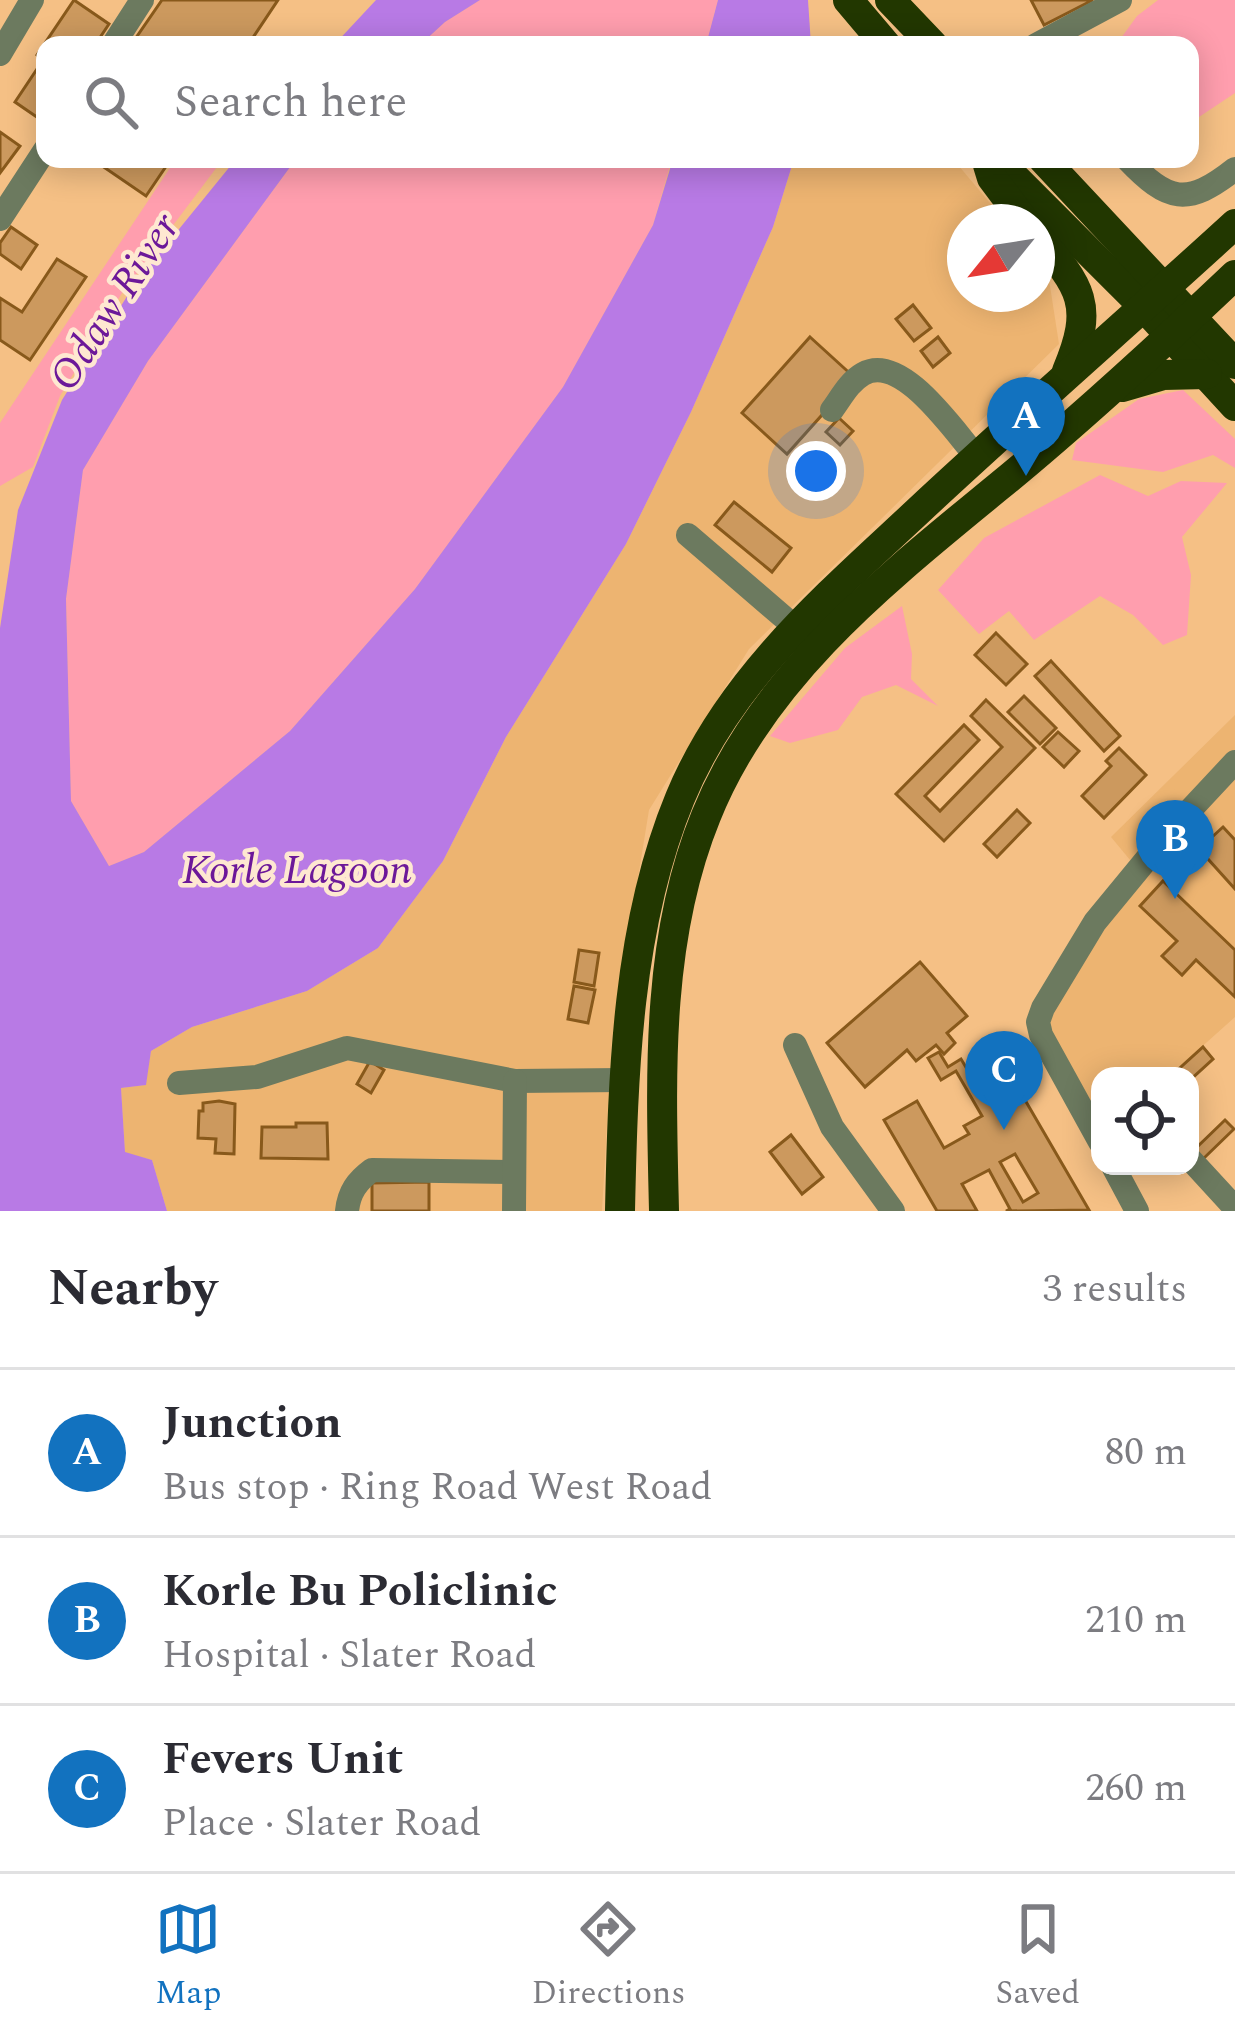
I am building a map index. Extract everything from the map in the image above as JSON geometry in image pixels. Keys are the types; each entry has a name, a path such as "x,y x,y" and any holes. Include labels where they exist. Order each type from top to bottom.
{"main road":[{"path":"848,0 878,36"},
{"path":"890,0 924,36"},
{"path":"989,168 1012,204"},
{"path":"1006,168 1221,369 1235,406"},
{"path":"1051,168 1129,249 1166,314"},
{"path":"913,554 1111,391 1227,232"},
{"path":"1129,249 1163,253 1227,232"},
{"path":"1055,258 1068,274 1084,312 1067,371"},
{"path":"620,1211 622,1081 641,942 658,862 680,798 706,745 795,627 1067,371 1235,278"},
{"path":"1235,278 1227,310 1235,350"},
{"path":"664,1211 661,1081 668,971 689,867 730,765 769,706 819,647 913,554 1112,374 1166,314"},
{"path":"1111,391 1163,375 1221,369"}],"street":[{"path":"0,55 32,0"},
{"path":"118,36 142,0"},
{"path":"1053,36 1120,0"},
{"path":"0,219 36,163"},
{"path":"1136,168 1157,190 1193,195 1209,190 1235,169"},
{"path":"832,410 860,376 892,370 976,456"},
{"path":"688,536 795,627"},
{"path":"1091,1126 1041,1035 1043,1008 1096,922 1235,761"},
{"path":"795,1046 832,1127 893,1211"},
{"path":"179,1083 257,1077 347,1048 515,1081 622,1081"},
{"path":"514,1211 515,1081"},
{"path":"347,1211 358,1180 372,1169 514,1172"},
{"path":"1199,1169 1235,1208"},
{"path":"1118,1175 1138,1211"}],"shaded area":[{"path":"480,0 718,0 708,36 430,36"},
{"path":"1158,0 1235,0 1235,93 1199,117 1199,36 1123,36 1137,16"},
{"path":"170,168 216,168 122,293 60,396 33,467 0,486 0,423"},
{"path":"289,168 669,168 653,225 563,387 415,589 290,731 144,852 109,866 71,801 66,599 83,470 148,361"},
{"path":"791,168 961,168 991,204 947,204 947,312 1054,312 1059,344 749,649 649,810 612,1038 602,1211 167,1211 152,1160 125,1153 121,1088 145,1085 151,1051 192,1027 307,991 378,948 443,861 506,737 626,544 773,227"},
{"path":"1183,390 1235,439 1235,468 1213,455 1163,472 1072,460 1076,443 1139,399"},
{"path":"1100,475 1148,496 1181,481 1227,483 1182,537 1191,575 1187,635 1163,645 1133,615 1100,596 1034,640 1009,611 979,634 938,590 984,538"},
{"path":"902,606 912,654 911,679 938,706 896,685 862,697 838,730 790,743 770,736 845,648"},
{"path":"1235,715 1235,1017 1179,1067 1091,1067 1091,1101 1044,1026 1140,872 1111,837"}],"water":[{"path":"376,0 480,0 430,36 342,36"},
{"path":"718,0 808,0 810,36 708,36"},
{"name":"Korle Lagoon","path":"229,168 289,168 148,361 83,470 66,599 71,801 109,866 144,852 290,731 415,589 563,387 653,225 670,168 791,168 773,227 626,544 506,737 443,861 378,948 307,991 192,1027 151,1051 146,1085 121,1088 125,1152 152,1160 167,1211 0,1211 0,628 18,510 62,400 136,282"}],"building":[{"path":"74,0 109,24 101,36 50,36"},
{"path":"162,0 278,0 254,36 137,36"},
{"path":"1031,0 1093,0 1044,25"},
{"path":"36,70 36,116 15,102"},
{"path":"0,132 20,146 0,173"},
{"path":"105,168 165,168 146,196"},
{"path":"11,227 37,245 21,269 0,254 0,243"},
{"path":"57,259 86,277 30,360 0,340 0,298 22,312"},
{"path":"913,305 931,328 914,341 896,319"},
{"path":"810,337 855,378 787,454 742,413"},
{"path":"938,337 950,353 933,367 921,351"},
{"path":"839,418 853,431 840,445 826,432"},
{"path":"815,458 831,472 815,486 796,469"},
{"path":"734,502 791,548 772,572 715,525"},
{"path":"996,633 1027,664 1006,685 975,655"},
{"path":"1051,661 1120,736 1104,751 1035,676"},
{"path":"1024,696 1056,728 1040,744 1008,712"},
{"path":"986,700 1035,748 944,841 896,794 964,725 979,740 925,796 940,811 1002,747 971,716"},
{"path":"1058,732 1079,751 1064,767 1043,747"},
{"path":"1119,748 1146,775 1104,818 1082,796 1111,766 1106,761"},
{"path":"1017,810 1030,823 997,857 984,844"},
{"path":"1223,827 1235,840 1235,889 1199,849"},
{"path":"1163,881 1235,950 1235,997 1196,960 1182,975 1162,956 1177,941 1140,906"},
{"path":"579,950 599,953 594,986 574,982"},
{"path":"920,962 967,1016 947,1033 955,1043 944,1054 936,1045 916,1061 907,1050 865,1087 827,1043"},
{"path":"574,986 595,990 588,1023 568,1019"},
{"path":"1203,1047 1213,1059 1199,1072 1199,1067 1181,1067"},
{"path":"939,1052 948,1067 961,1059 970,1074 1000,1057 1089,1210 1006,1211 1010,1209 989,1170 962,1184 977,1211 937,1211 884,1120 917,1101 944,1148 969,1134 964,1126 982,1116 956,1071 941,1080 928,1058","holes":["1015,1154 1038,1193 1023,1202 1000,1162"]},
{"path":"370,1061 384,1070 371,1093 357,1084"},
{"path":"203,1103 235,1104 234,1154 215,1153 216,1139 198,1138"},
{"path":"1225,1120 1234,1129 1203,1159 1199,1145"},
{"path":"296,1123 327,1123 328,1159 261,1158 262,1127 296,1127"},
{"path":"791,1135 823,1177 802,1194 770,1152"},
{"path":"429,1182 429,1211 372,1211 372,1183"}],"place":[{"name":"Junction","path":"1026,476"},
{"name":"Korle Bu Policlinic","path":"1175,899"},
{"name":"Fevers Unit","path":"1004,1130"}],"water label":[{"name":"Odaw River","path":"113,301"}]}
